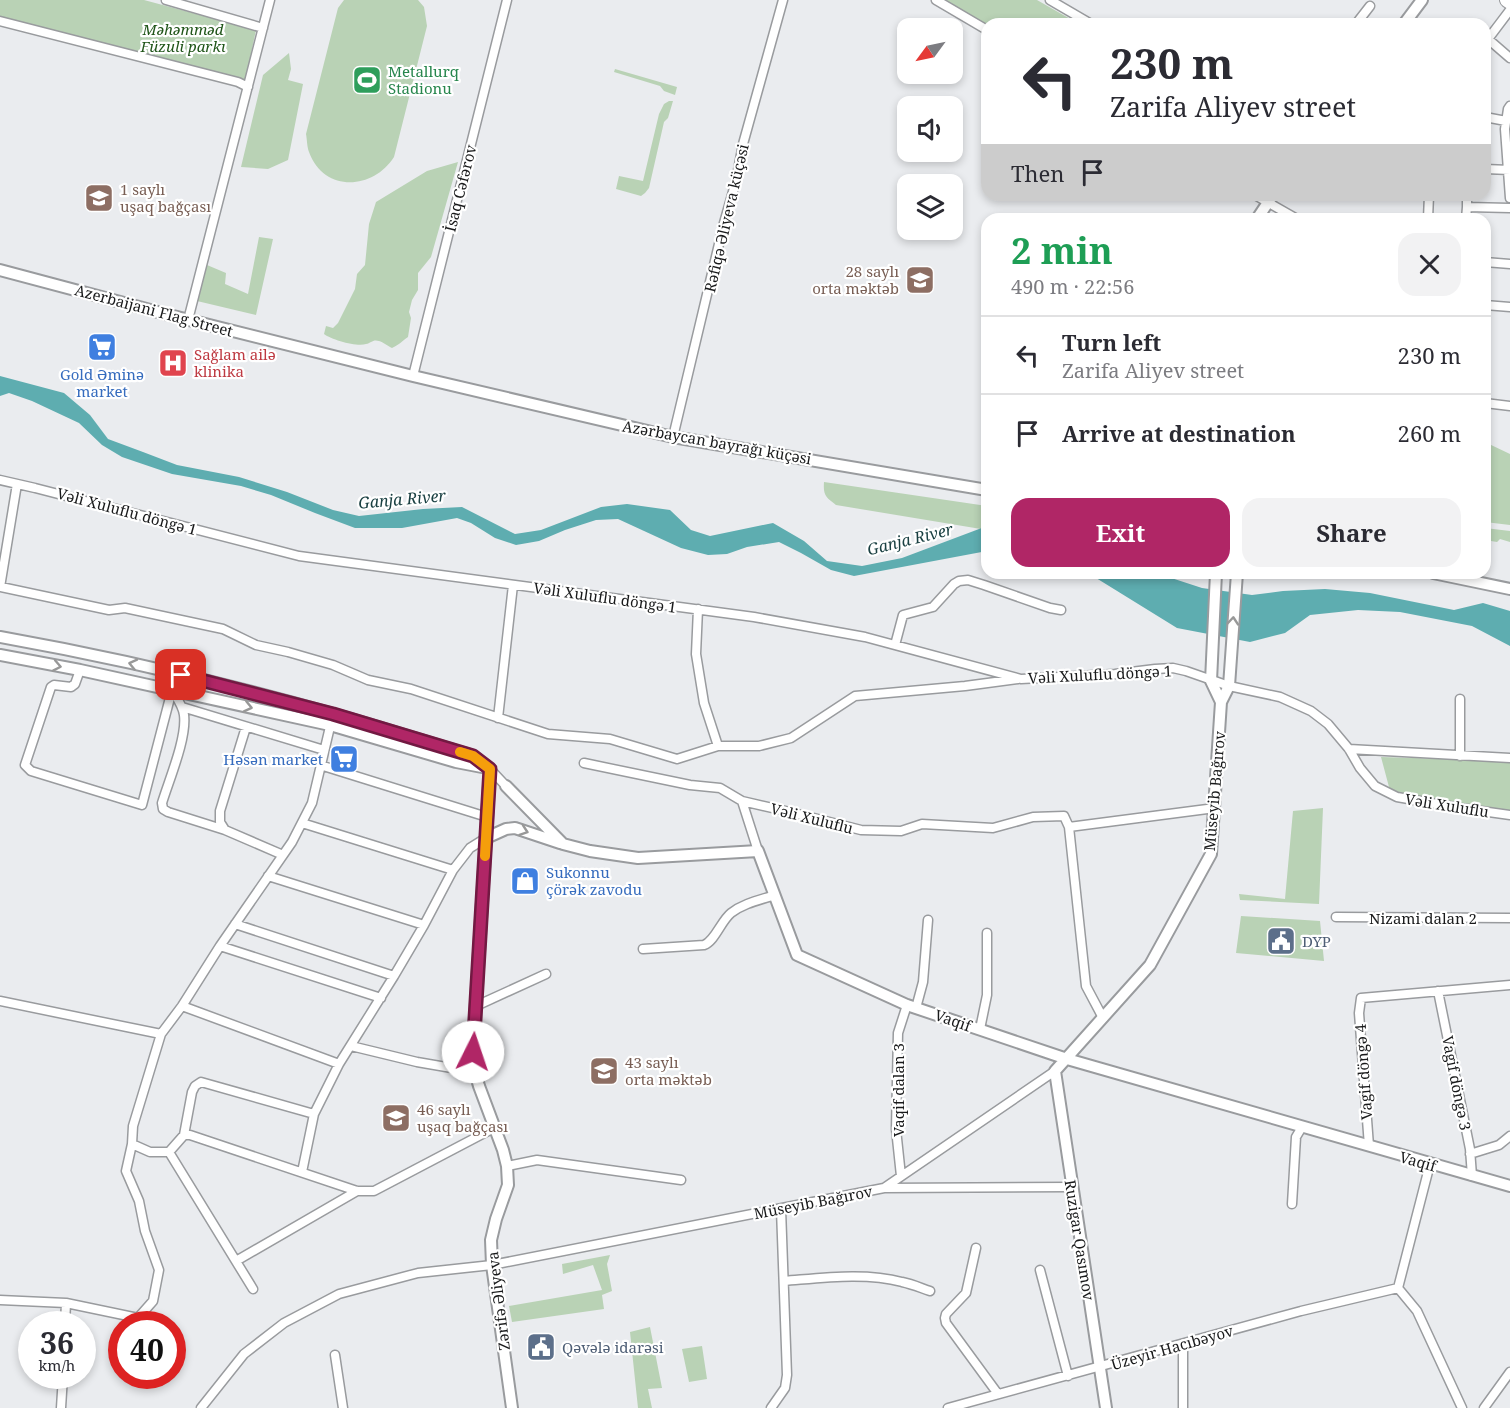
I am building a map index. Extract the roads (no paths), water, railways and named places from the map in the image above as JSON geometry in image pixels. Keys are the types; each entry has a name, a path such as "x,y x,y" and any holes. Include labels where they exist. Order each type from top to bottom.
{"street":[{"path":"166,0 263,28"},
{"path":"188,320 270,0"},
{"name":"İsaq Cəfərov","path":"413,376 507,0"},
{"name":"Rəfiqə Əliyeva küçəsi","path":"674,437 743,144 783,0"},
{"path":"936,0 981,26"},
{"path":"1050,0 1081,18"},
{"path":"1408,18 1422,0"},
{"path":"1361,18 1370,6"},
{"path":"1491,35 1510,10"},
{"path":"0,21 238,82 248,87"},
{"path":"1491,45 1510,58"},
{"path":"1510,106 1505,129 1510,198"},
{"path":"1491,118 1506,121"},
{"path":"1491,169 1509,170"},
{"path":"1274,201 1289,213"},
{"path":"1466,213 1467,201"},
{"path":"1467,207 1510,208"},
{"path":"1491,262 1510,264"},
{"name":"Azerbaijani Flag Street","path":"0,270 413,376"},
{"path":"1491,305 1510,307"},
{"name":"Azərbaycan bayrağı küçəsi","path":"413,376 674,437 981,489"},
{"path":"1491,404 1510,406"},
{"name":"Vəli Xuluflu döngə 1","path":"0,480 299,556 754,617 866,637 1022,679 1173,668 1211,681"},
{"path":"17,484 1,587 109,610 125,608 223,629 256,645 288,651 333,665 368,680 411,689 548,734 610,739 677,759 718,746 759,746 791,738 855,696 1022,679"},
{"name":"Müseyib Bağırov","path":"1216,579 1210,667 1211,681 1221,702"},
{"name":"Müseyib Bağırov","path":"201,1408 244,1354 284,1323 339,1294 418,1273 492,1265 884,1188 1055,1071 1150,965 1211,854 1221,702 1229,686 1237,579"},
{"path":"1460,579 1510,590"},
{"path":"895,645 903,615 933,607 949,587 959,581 968,580 1061,610"},
{"path":"498,718 513,585"},
{"path":"698,609 696,654 704,703 718,746"},
{"path":"0,637 83,652 200,679 333,714 473,756 490,769 563,844"},
{"path":"0,655 80,670 330,725 456,762 490,769"},
{"path":"80,670 75,684 71,687 54,685 51,687 25,765 32,771 142,804 172,690"},
{"name":"Vəli Xuluflu","path":"1211,681 1280,697 1311,711 1328,724 1375,786 1397,797 1510,815"},
{"path":"172,690 182,707 184,733 162,803 163,809 225,830 283,855"},
{"path":"1460,699 1460,756"},
{"path":"182,707 324,750"},
{"path":"0,1300 66,1303 138,1318 153,1301 159,1270 145,1231 139,1201 126,1171 132,1144 133,1125 161,1034 292,842 302,823 312,802 333,714"},
{"path":"225,830 220,822 220,811 246,727"},
{"path":"1349,749 1510,758"},
{"path":"584,763 690,785 720,788 742,801"},
{"path":"320,765 487,817"},
{"name":"Zərifə Əliyeva","path":"490,769 473,1052 479,1086 507,1166 507,1185 491,1240 492,1265 512,1408"},
{"name":"Vəli Xuluflu","path":"742,801 861,830 901,831 922,824 993,828 1033,817 1064,816 1069,827"},
{"name":"Vəli Xuluflu","path":"742,801 758,850"},
{"path":"1103,1018 1086,986 1069,827 1215,808"},
{"path":"302,823 453,870"},
{"path":"302,1172 314,1114 339,1064 424,925 453,870 470,848 506,829 515,828 590,851 638,858 758,850"},
{"name":"Vaqif","path":"758,850 797,955 912,1006 1066,1059 1510,1186"},
{"path":"268,876 424,925"},
{"path":"643,949 709,943 730,914 748,903 775,896"},
{"name":"Nizami dalan 2","path":"1336,917 1510,918"},
{"name":"Vaqif dalan 3","path":"901,1176 896,1129 898,1033 923,982 928,920"},
{"path":"235,924 394,976"},
{"path":"980,1029 987,995 987,933"},
{"path":"220,946 381,998"},
{"path":"476,1006 546,974"},
{"path":"1438,991 1510,985"},
{"name":"Vagif döngə 4","path":"1369,1146 1359,1013 1361,998 1438,991"},
{"name":"Vagif döngə 3","path":"1438,991 1470,1154 1472,1176"},
{"path":"0,1001 161,1034"},
{"path":"182,1006 339,1064"},
{"path":"351,1046 417,1062 475,1072"},
{"name":"Ruzigar Qasımov","path":"1055,1071 1106,1408"},
{"path":"132,1144 150,1152 169,1152 184,1135 192,1092 201,1082 314,1114"},
{"path":"1292,1204 1296,1137 1302,1127"},
{"path":"184,1135 197,1137 357,1191 374,1191 495,1128"},
{"path":"1470,1154 1499,1145 1510,1136"},
{"path":"169,1152 254,1289"},
{"path":"507,1166 537,1160 681,1180"},
{"path":"1430,1164 1398,1288 1417,1311 1462,1408"},
{"path":"884,1188 1072,1187"},
{"path":"236,1261 357,1191"},
{"path":"771,1408 785,1388 787,1376 781,1209"},
{"path":"976,1248 966,1293 946,1314 945,1318 946,1323 998,1395"},
{"path":"1040,1270 1068,1376"},
{"path":"784,1281 849,1277 878,1278 901,1281 930,1291"},
{"name":"Üzeyir Hacıbəyov","path":"948,1408 1301,1311 1398,1288"},
{"path":"66,1303 66,1311"},
{"path":"1183,1344 1183,1408"},
{"path":"335,1355 343,1408"},
{"path":"1484,1408 1510,1372"},
{"path":"62,1408 63,1389"}],"water":[{"path":"0,376 64,393 90,415 108,439 177,465 239,477 333,510 359,516 462,507 515,534 541,530 601,507 627,504 670,510 691,530 710,536 773,523 804,541 827,561 862,566 902,558 981,528 981,552 854,576 831,570 779,542 747,547 727,554 708,555 681,548 618,519 596,520 539,541 516,545 495,538 471,523 457,518 402,528 355,528 271,495 241,486 172,474 122,457 102,445 79,423 9,393 0,396"},
{"path":"1098,579 1174,579 1202,588 1252,595 1325,589 1370,593 1454,610 1483,603 1510,611 1510,646 1472,626 1400,612 1358,610 1310,615 1285,633 1250,642 1177,628"}],"place":[{"name":"Metallurq Stadionu","path":"367,80"},
{"name":"1 saylı uşaq bağçası","path":"99,198"},
{"name":"28 saylı orta məktəb","path":"920,280"},
{"name":"Gold Əminə market","path":"102,347"},
{"name":"Sağlam ailə klinika","path":"173,363"},
{"name":"Həsən market","path":"344,759"},
{"name":"Sukonnu çörək zavodu","path":"525,881"},
{"name":"DYP","path":"1281,941"},
{"name":"43 saylı orta məktəb","path":"604,1071"},
{"name":"46 saylı uşaq bağçası","path":"396,1118"},
{"name":"Qəvələ idarəsi","path":"541,1347"}],"park label":[{"name":"Məhəmməd Füzuli parkı","path":"183,38"}],"water label":[{"name":"Ganja River","path":"402,499"},
{"name":"Ganja River","path":"910,539"}]}
